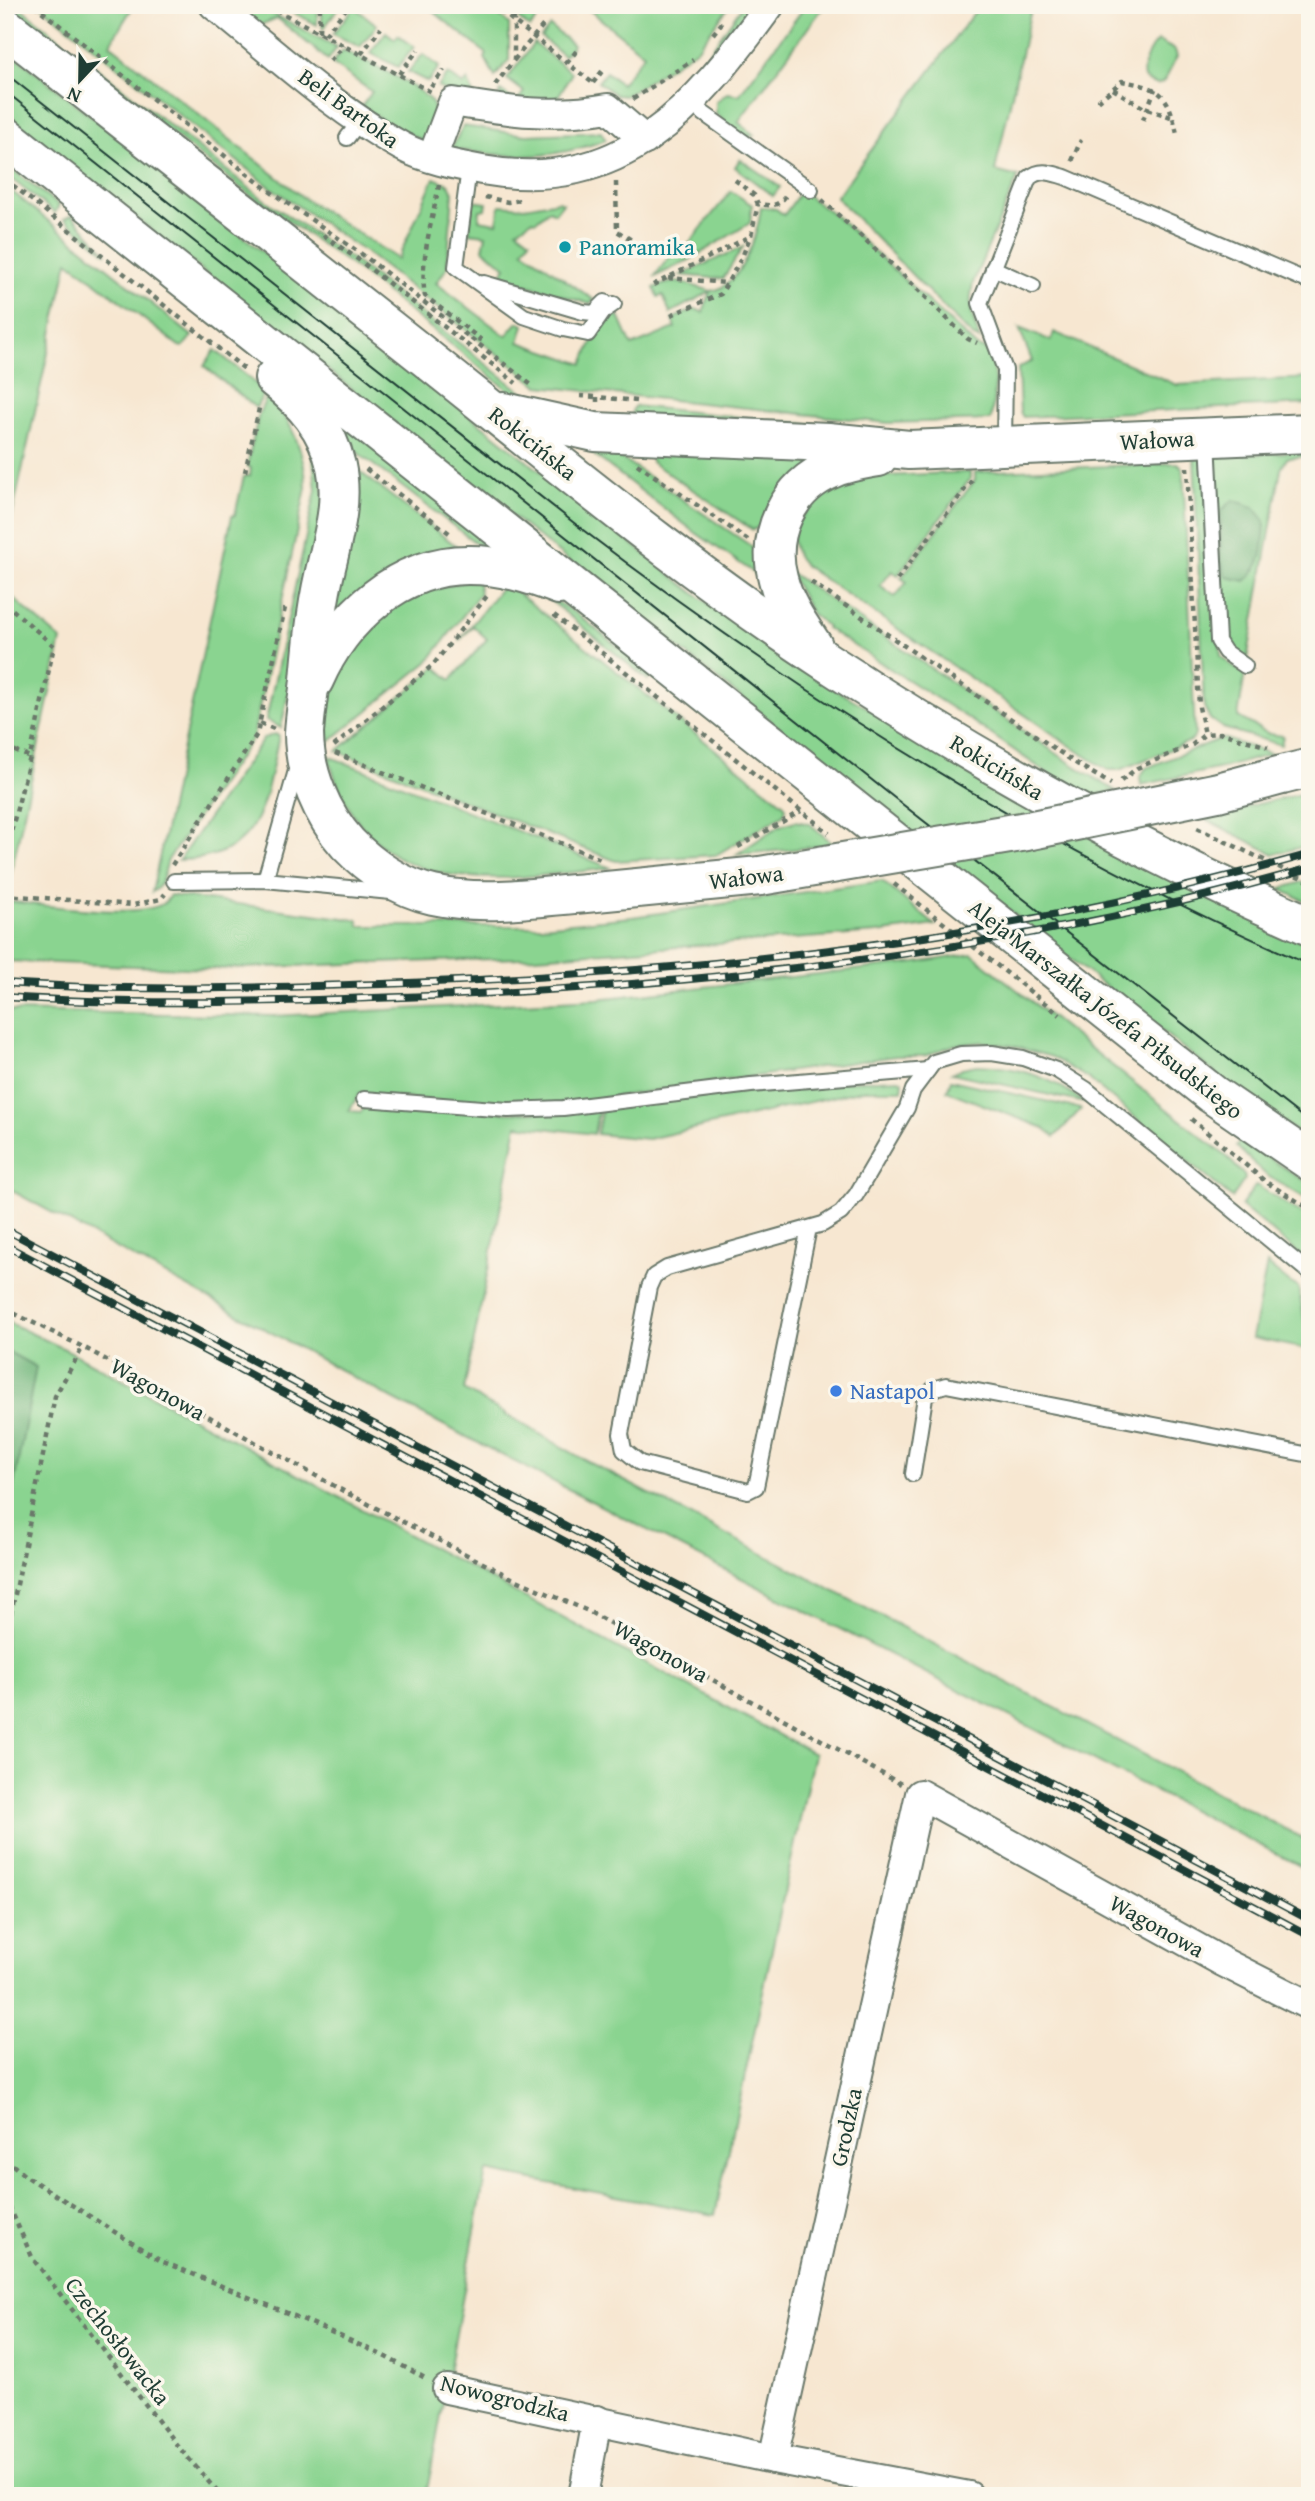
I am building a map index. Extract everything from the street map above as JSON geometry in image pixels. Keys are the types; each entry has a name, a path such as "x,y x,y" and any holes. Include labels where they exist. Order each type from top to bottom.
{"main road":[{"name":"Rokicińska","path":"5,27 646,532 825,661 1006,773 1087,819 1180,866 1310,926"},
{"path":"5,136 593,602 896,866"},
{"name":"Wałowa","path":"78,193 105,236 129,264 295,395 308,408 329,441 336,467 338,498 315,618 309,695 318,746 307,760 316,792 327,816 343,838 365,859 413,889 441,896 475,899 520,898 760,876 1027,831 1205,794 1289,764"},
{"path":"489,408 553,425 595,432 828,442 909,450"},
{"name":"Wałowa","path":"909,450 1310,433"},
{"path":"825,661 789,609 778,581 774,553 782,517 804,485 828,470 909,450"},
{"path":"309,695 329,652 352,620 385,591 424,572 468,565 510,569 562,586 593,602"},
{"name":"Aleja Marszałka Józefa Piłsudskiego","path":"896,866 1212,1094 1310,1161"}],"street":[{"name":"Beli Bartoka","path":"214,5 353,129 432,158 467,181 568,172 610,160 645,141 669,122 714,78 765,7"},
{"path":"432,158 453,102 518,113 580,113 608,108 645,141"},
{"name":"Wagonowa","path":"920,1794 1223,1962 1310,2006"},
{"name":"Grodzka","path":"773,2459 920,1794"},
{"name":"Nowogrodzka","path":"447,2389 918,2491 969,2496"},
{"path":"583,2496 597,2420"}],"lane":[{"path":"689,103 811,190"},
{"path":"1004,447 1005,370 980,303 1029,178 1039,171 1046,171 1310,282"},
{"path":"467,181 456,267 524,316 563,329 588,334 612,301 594,313 583,312 473,279"},
{"path":"993,268 1033,286"},
{"path":"1208,437 1218,641 1225,652 1245,666"},
{"path":"265,880 318,746"},
{"path":"170,880 265,880 441,896"},
{"path":"809,1228 756,1488 748,1491 640,1463 624,1450 621,1434 649,1287 654,1276 667,1268 823,1224 841,1213 856,1195 907,1108 913,1090 934,1062 961,1054 992,1053 1023,1058 1056,1070 1092,1094 1310,1273"},
{"path":"364,1099 508,1110 563,1108 751,1085 928,1070"},
{"path":"913,1474 925,1397 933,1388 946,1385 1310,1455"}],"path":[{"path":"34,5 268,190 363,255 537,389"},
{"path":"267,5 453,102"},
{"path":"319,32 320,5"},
{"path":"325,35 349,5"},
{"path":"493,5 593,83 603,70"},
{"path":"514,5 514,60"},
{"path":"707,42 729,14"},
{"path":"485,107 487,97 545,23"},
{"path":"361,54 381,28"},
{"path":"330,61 344,45"},
{"path":"566,63 578,49"},
{"path":"399,74 418,50"},
{"path":"624,105 693,60 700,51"},
{"path":"428,90 444,70"},
{"path":"1098,101 1122,81 1155,89 1168,104 1177,134"},
{"path":"1113,89 1147,108 1172,117"},
{"path":"1143,120 1155,89"},
{"path":"1072,162 1082,140"},
{"path":"605,184 627,175"},
{"path":"5,179 249,372"},
{"path":"671,315 721,293 742,257 751,236 758,204 754,195 735,180"},
{"path":"467,181 509,202 522,200"},
{"path":"616,181 617,231 635,242"},
{"path":"811,190 973,343"},
{"path":"758,204 780,204 790,191"},
{"path":"653,285 751,236"},
{"path":"668,278 727,283"},
{"path":"568,394 597,397"},
{"path":"245,472 257,411 266,395"},
{"path":"365,468 453,536"},
{"path":"897,580 972,480 972,469"},
{"path":"318,746 335,743 433,665 494,587"},
{"path":"5,603 54,646 5,856"},
{"path":"5,895 133,905 162,899 174,860 257,734 286,603"},
{"path":"545,607 833,836"},
{"path":"260,723 614,864"},
{"path":"1121,781 1137,768 1192,745 1205,734 1222,733 1289,764"},
{"path":"5,747 30,757"},
{"path":"734,849 801,811"},
{"path":"896,866 1061,1016"},
{"path":"1189,1118 1266,1182 1310,1209"},
{"name":"Wagonowa","path":"5,1309 83,1347 347,1493 512,1577 589,1611 920,1794"},
{"path":"5,1644 55,1396 83,1347"},
{"name":"Nowogrodzka","path":"5,2158 24,2175 161,2261 309,2322 382,2355 447,2389"},
{"name":"Czechosłowacka","path":"5,2197 33,2259 176,2444 221,2496"}],"green space":[{"path":"8,5 17,5 262,198 357,263 514,386 560,416 506,388 354,267 246,192"},
{"path":"40,5 134,5 110,44 305,199 398,259 434,178 449,184 453,192 447,268 436,283 506,336 518,322 524,325 519,342 583,364 601,329 618,314 632,346 675,328 672,319 695,309 703,312 710,292 670,313 663,295 658,297 654,288 678,282 711,291 722,287 740,270 752,244 761,207 776,209 784,215 801,191 837,217 977,347 986,350 995,377 991,420 888,423 539,386 365,252 270,187"},
{"path":"279,5 318,5 317,25"},
{"path":"322,5 341,5 323,29 322,26"},
{"path":"425,5 486,5 509,24 509,60 495,77 485,58 487,54"},
{"path":"519,5 526,5 538,17 530,28 519,19"},
{"path":"583,5 730,5 697,49 625,96 616,95 598,82 606,72 621,84 644,54"},
{"path":"743,5 746,11 745,19 707,68 703,61"},
{"path":"806,5 825,5 738,122 754,135 749,137 729,126 716,114 716,102 727,93 739,95"},
{"path":"980,5 1032,5 995,171 1018,177 972,289 971,310 980,340 972,336 836,197"},
{"path":"258,6 337,47 328,60 277,18 258,26 240,11"},
{"path":"354,7 377,25 360,47 333,34"},
{"path":"550,26 573,45 564,56 541,37"},
{"path":"386,32 395,39 398,35 414,47 398,67 370,53"},
{"path":"1158,41 1175,50 1177,57 1165,79 1157,84 1144,78 1143,74 1149,53"},
{"path":"534,43 572,73 552,107 515,107 499,95 501,91 516,102 524,92 507,79"},
{"path":"5,48 698,596 827,685 1221,905 1310,945 1310,1141 1231,1086 5,114"},
{"path":"343,50 378,67 428,98 435,114 428,143 361,107 372,92 332,63"},
{"path":"423,54 439,67 428,82 408,72"},
{"path":"448,74 463,85 468,80 475,100 454,96 438,87"},
{"path":"463,126 526,135 601,132 606,140 565,152 530,156 451,149"},
{"path":"740,159 780,187 773,196 735,167"},
{"path":"5,164 59,205 55,213 5,174"},
{"path":"5,186 192,336 183,347 179,346 68,261 5,548"},
{"path":"731,191 752,205 750,223 689,260 654,277 673,252 679,256"},
{"path":"473,201 487,203 486,209 480,210 479,220 497,223 500,205 525,207 558,201 563,203 555,213 549,210 536,221 532,220 517,230 530,240 523,250 594,300 590,304 498,279 506,267 483,249 486,235 469,233"},
{"path":"72,215 107,254 64,219"},
{"path":"743,247 723,279 681,275"},
{"path":"1019,328 1051,341 1054,332 1177,385 1310,378 1310,404 1023,417 1020,412 1018,368 1032,361"},
{"path":"215,350 265,391 256,408 204,366"},
{"path":"268,395 284,415 296,438 306,488 253,737 168,860 161,883 152,892 232,516 235,515 244,476 250,476 251,468 247,466 259,413"},
{"path":"635,406 826,426 631,426"},
{"path":"336,410 522,557 485,550 341,440"},
{"path":"580,444 602,445 763,554 767,582 696,533"},
{"path":"314,447 327,509 281,728 266,720 316,490"},
{"path":"826,451 759,527 753,530 651,462 649,452"},
{"path":"1310,451 1310,456 1287,458 1281,469 1247,660 1233,652 1222,638 1216,458"},
{"path":"1194,453 1201,454 1204,461 1221,656 1245,673 1238,717 1269,734 1283,736 1281,745 1223,728 1210,719 1204,707"},
{"path":"1178,463 1183,468 1195,735 1191,741 1120,770 1108,770 1084,755 805,566 797,556 792,540 795,525 822,492 864,477 970,472 970,479 898,575 892,571 880,586 895,597 907,582 901,578 975,480 975,472"},
{"path":"351,465 464,552 322,639"},
{"path":"1233,500 1254,507 1265,521 1259,561 1256,569 1245,581 1226,577 1220,558 1221,511"},
{"path":"788,571 1116,791 1090,796 1066,781 1063,784 966,717 826,628 827,626 812,614"},
{"path":"477,578 480,593 428,662 327,743 330,691 344,655 397,599"},
{"path":"505,583 784,804 784,814 716,855 616,861 337,751 436,667 451,680 487,639 473,626 459,641"},
{"path":"534,587 577,614 652,674 648,680"},
{"path":"5,591 61,640 8,888 5,888"},
{"path":"275,734 279,736 263,804 244,837 228,849 207,857 179,860 264,738"},
{"path":"1222,738 1272,754 1141,785 1140,777 1146,768"},
{"path":"328,756 611,868 522,877 480,878 440,873 404,860 373,838 347,804"},
{"path":"1310,792 1310,845 1274,854 1201,817"},
{"path":"795,821 810,824 833,844 737,854 779,826"},
{"path":"882,881 935,925 877,933 521,958 210,969 5,961 5,901 111,911 151,908 164,903 170,895 358,920 359,926 542,926 632,917"},
{"path":"1302,882 1310,886 1310,903 1279,889"},
{"path":"972,954 1227,1157 1245,1179 1232,1198 1089,1079 1052,1057 1013,1046 983,1042 954,1045 924,1056 896,1056 570,1103 503,1107 359,1094 349,1111 361,1112 369,1102 513,1112 599,1107 594,1134 517,1125 464,1390 583,1459 1310,1842 1310,1871 393,1399 5,1187 5,1011 274,1016 597,999 916,963"},
{"path":"977,1065 1007,1068 1034,1075 1060,1086 1085,1103 952,1073"},
{"path":"899,1079 903,1082 902,1090 863,1090 648,1139 597,1134 602,1107 778,1088 806,1090 835,1082"},
{"path":"951,1080 1081,1109 1055,1137 1044,1128 947,1091"},
{"path":"1241,1140 1310,1184 1310,1201 1266,1175 1236,1146"},
{"path":"1256,1185 1310,1219 1310,1263 1241,1206"},
{"path":"1267,1264 1298,1287 1310,1350 1252,1338"},
{"path":"5,1321 69,1351 814,1754 715,2215 486,2171 426,2496 5,2496"},
{"path":"5,1350 36,1367 5,1531"}],"tram line":[{"path":"5,73 583,530 755,654 843,713 1025,823 1213,921 1310,965"},
{"path":"5,91 897,800 1310,1123"}],"railway":[{"path":"5,983 241,988 499,979 733,961 850,948 1082,909 1197,884 1310,854"},
{"path":"5,997 154,1002 352,999 517,992 746,973 974,943 1087,922 1310,868"},
{"path":"5,1229 1310,1920"},
{"path":"5,1245 1310,1936"}],"place":[{"name":"Panoramika","path":"565,247"},
{"name":"Nastapol","path":"836,1391"}]}
